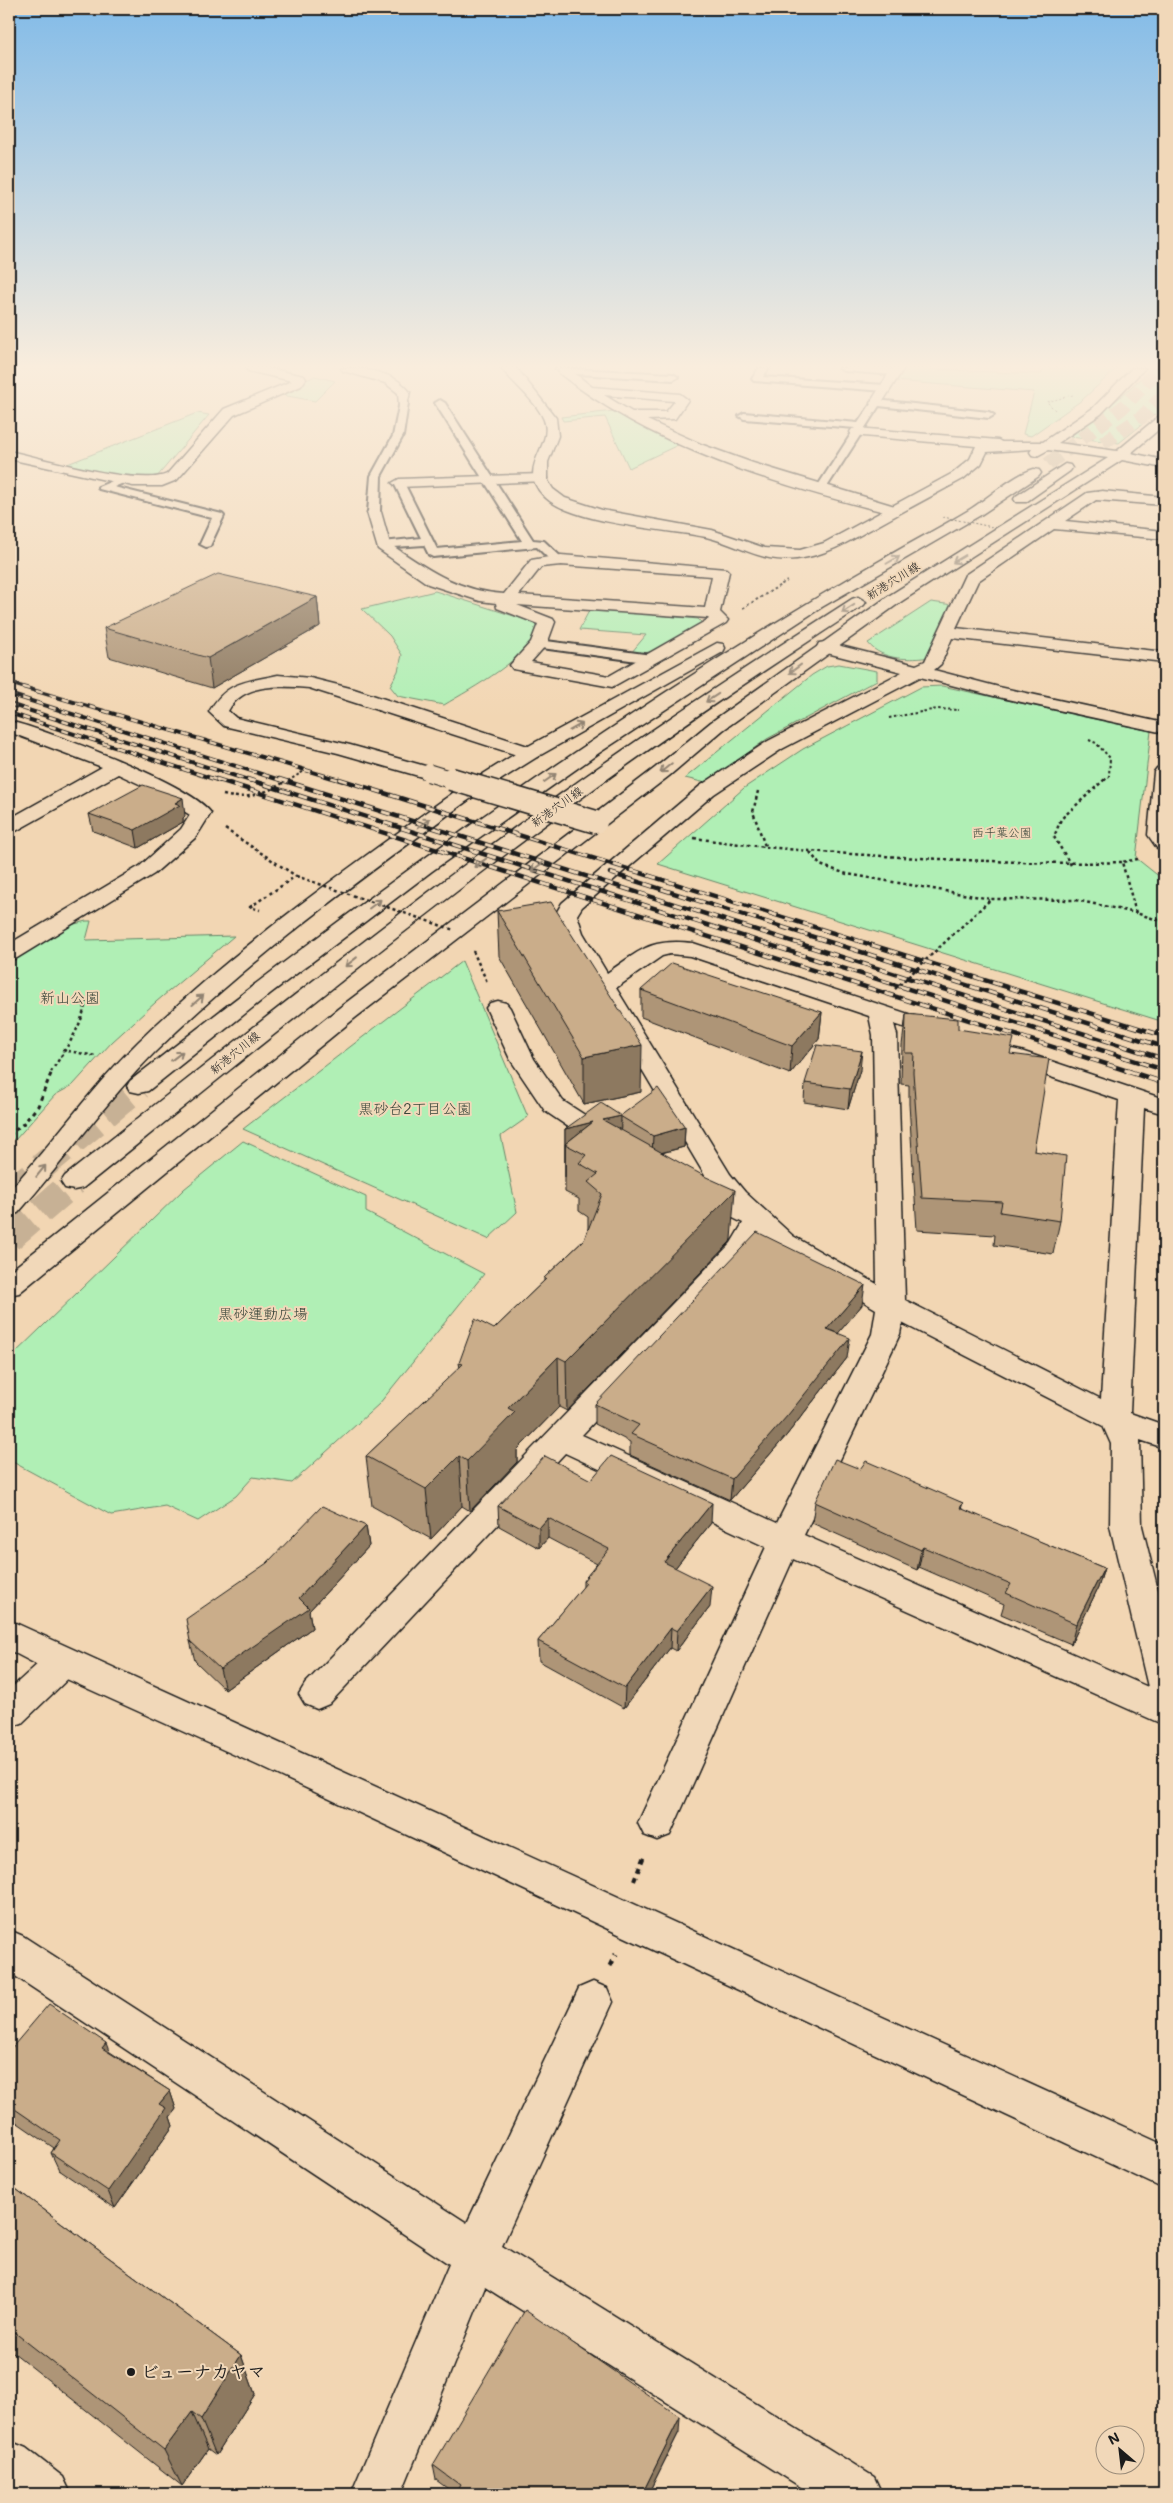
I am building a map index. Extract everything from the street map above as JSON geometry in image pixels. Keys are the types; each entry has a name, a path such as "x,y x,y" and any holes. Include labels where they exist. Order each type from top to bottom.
{"street":[{"path":"544,485 548,492 560,501 588,511 711,534 768,554 816,552 941,485"},
{"path":"804,485 893,510"},
{"name":"新港穴川線","path":"139,1086 270,982 592,748 816,604 974,513 1016,485"},
{"name":"新港穴川線","path":"74,1182 466,873 663,731 851,607 998,516 1029,485"},
{"path":"9,1286 347,1013 462,937 596,822 717,726 896,598 1075,485"},
{"path":"1164,501 1102,495 1092,496 971,578 932,664 914,671 775,745 707,790 573,903 566,915 572,933 720,1179 758,1220 783,1242 816,1263 891,1305 1115,1419 1164,1437"},
{"path":"374,512 383,546 434,581 486,598 546,622 539,644 520,666 612,682 652,659 716,617"},
{"path":"1051,524 1164,535"},
{"path":"9,1207 104,1092 146,1048 260,948 460,797 530,753 737,637 910,531"},
{"path":"509,598 536,563 557,560 721,572 716,617"},
{"path":"486,598 509,598 716,617"},
{"path":"946,632 1164,658"},
{"path":"825,647 998,692 1164,728"},
{"path":"530,753 348,693 310,683 278,680 243,688 225,699 218,712 230,722 343,749 596,822"},
{"path":"9,726 117,767 177,795 201,813 189,833 147,870 9,953"},
{"path":"9,827 117,767"},
{"path":"1164,772 1158,835 1164,844"},
{"path":"605,985 654,950 670,947 693,950 963,1039"},
{"path":"498,1008 522,1059 554,1106 629,1156"},
{"path":"657,1823 785,1541 886,1334 891,1305 885,1035 878,1010"},
{"path":"991,1049 1164,1107"},
{"path":"1132,1097 1115,1419 1126,1444 1126,1526 1164,1683"},
{"path":"697,1190 758,1220"},
{"path":"317,1694 742,1248 758,1220"},
{"path":"561,1438 785,1541 1164,1710"},
{"path":"9,1634 62,1662 270,1754 1164,2167"},
{"path":"9,1712 62,1662"},
{"path":"9,1949 475,2255 857,2494"},
{"path":"376,2494 475,2255 593,2002"},
{"path":"9,2465 46,2494"}],"lane":[{"path":"111,485 103,488 218,516 206,544"},
{"path":"374,512 376,485"},
{"path":"400,485 433,553 540,543 557,560"},
{"path":"493,485 530,544"},
{"path":"820,490 823,485"},
{"path":"383,546 428,541"},
{"path":"539,644 652,659"}],"path":[{"path":"943,517 997,528"},
{"path":"716,617 783,584"},
{"path":"880,720 937,710 963,711"},
{"path":"1071,864 1054,837 1061,819 1109,776 1110,758 1096,743 1082,737"},
{"path":"222,795 231,798 259,796 343,749"},
{"path":"758,790 754,798 754,822 766,847"},
{"path":"201,813 296,876 462,937 498,1008"},
{"path":"691,837 810,851 1071,864 1122,862 1140,858"},
{"path":"810,851 820,865 846,874 991,899 1076,900 1136,913 1164,922"},
{"path":"1122,862 1136,913"},
{"path":"878,1010 881,1002 991,899"},
{"path":"9,1135 29,1117 41,1100 45,1084 62,1050 86,1012 86,999"},
{"path":"62,1050 105,1058"}],"green space":[{"path":"435,591 539,624 534,637 513,660 484,681 444,705 398,696 390,686 398,671 402,655 390,636 362,609"},
{"path":"931,602 953,605 931,657 915,659 897,658 881,653 868,643"},
{"path":"590,609 698,619 703,624 678,640 659,649 650,652 631,653 646,635 579,630"},
{"path":"839,664 877,671 877,680 767,739 706,783 685,778 812,675 827,666"},
{"name":"西千葉公園","path":"942,686 1151,731 1136,858 1164,878 1164,1022 658,864 744,788 803,749 921,687"},
{"name":"新山公園","path":"91,921 86,940 234,936 112,1042 73,1085 55,1095 15,1140 9,1137 9,963 71,925"},
{"name":"黒砂台2丁目公園","path":"462,961 528,1117 501,1136 517,1212 488,1239 243,1129"},
{"name":"黒砂運動広場","path":"243,1141 366,1197 366,1212 484,1274 379,1404 292,1483 253,1477 236,1496 198,1521 165,1506 111,1515 9,1460 9,1359 184,1189"}],"building":[{"path":"218,574 317,597 208,658 104,628"},
{"path":"143,785 183,798 175,803 180,805 135,830 89,814"},
{"path":"551,902 642,1045 584,1057 497,911"},
{"path":"672,963 822,1012 792,1046 641,990"},
{"path":"906,1014 958,1019 958,1029 1014,1038 1010,1054 1049,1059 1034,1151 1066,1156 1060,1221 1000,1212 1002,1202 922,1198 913,1072 914,1053 905,1053"},
{"path":"817,1045 862,1051 850,1089 805,1083"},
{"path":"658,1088 685,1127 653,1136 620,1116"},
{"path":"601,1103 621,1116 603,1120 704,1176 735,1190 566,1361 558,1357 508,1408 515,1412 467,1461 459,1456 426,1489 366,1456 463,1364 459,1363 475,1319 494,1329 584,1240 602,1194 588,1182 598,1174 579,1163 586,1155 565,1144 593,1122 565,1129"},
{"path":"757,1232 865,1285 827,1329 850,1338 788,1415 732,1479 631,1434 639,1425 595,1404"},
{"path":"545,1456 591,1480 611,1456 712,1503 664,1562 712,1586 677,1631 671,1628 625,1688 538,1641 586,1583 583,1581 609,1549 548,1518 539,1528 498,1506"},
{"path":"835,1459 860,1469 866,1461 963,1503 960,1508 1104,1568 1076,1624 1006,1593 1011,1584 923,1547 921,1550 815,1502"},
{"path":"322,1506 366,1526 299,1598 309,1608 220,1669 190,1641 186,1619 267,1563"},
{"path":"49,2004 106,2043 102,2048 170,2091 159,2104 166,2108 108,2191 51,2153 60,2140 9,2105 9,2051"},
{"name":"ビューナカヤマ","path":"9,2184 241,2355 201,2419 192,2412 164,2450 9,2328"},
{"path":"525,2310 680,2417 642,2494 455,2494 460,2485 433,2465"}],"tunnel":[{"path":"9,1194 139,1086"},
{"path":"9,1238 74,1182"}],"railway":[{"path":"9,683 343,781"},
{"path":"9,694 283,781"},
{"path":"9,704 251,781"},
{"path":"9,713 220,781"},
{"path":"216,779 1131,1072"},
{"path":"247,779 1164,1070"},
{"path":"279,779 1164,1059"},
{"path":"339,779 1164,1036"},
{"path":"610,873 1164,1047"},
{"path":"1127,1071 1164,1083"}],"place":[{"name":"ビューナカヤマ","path":"131,2372"}]}
